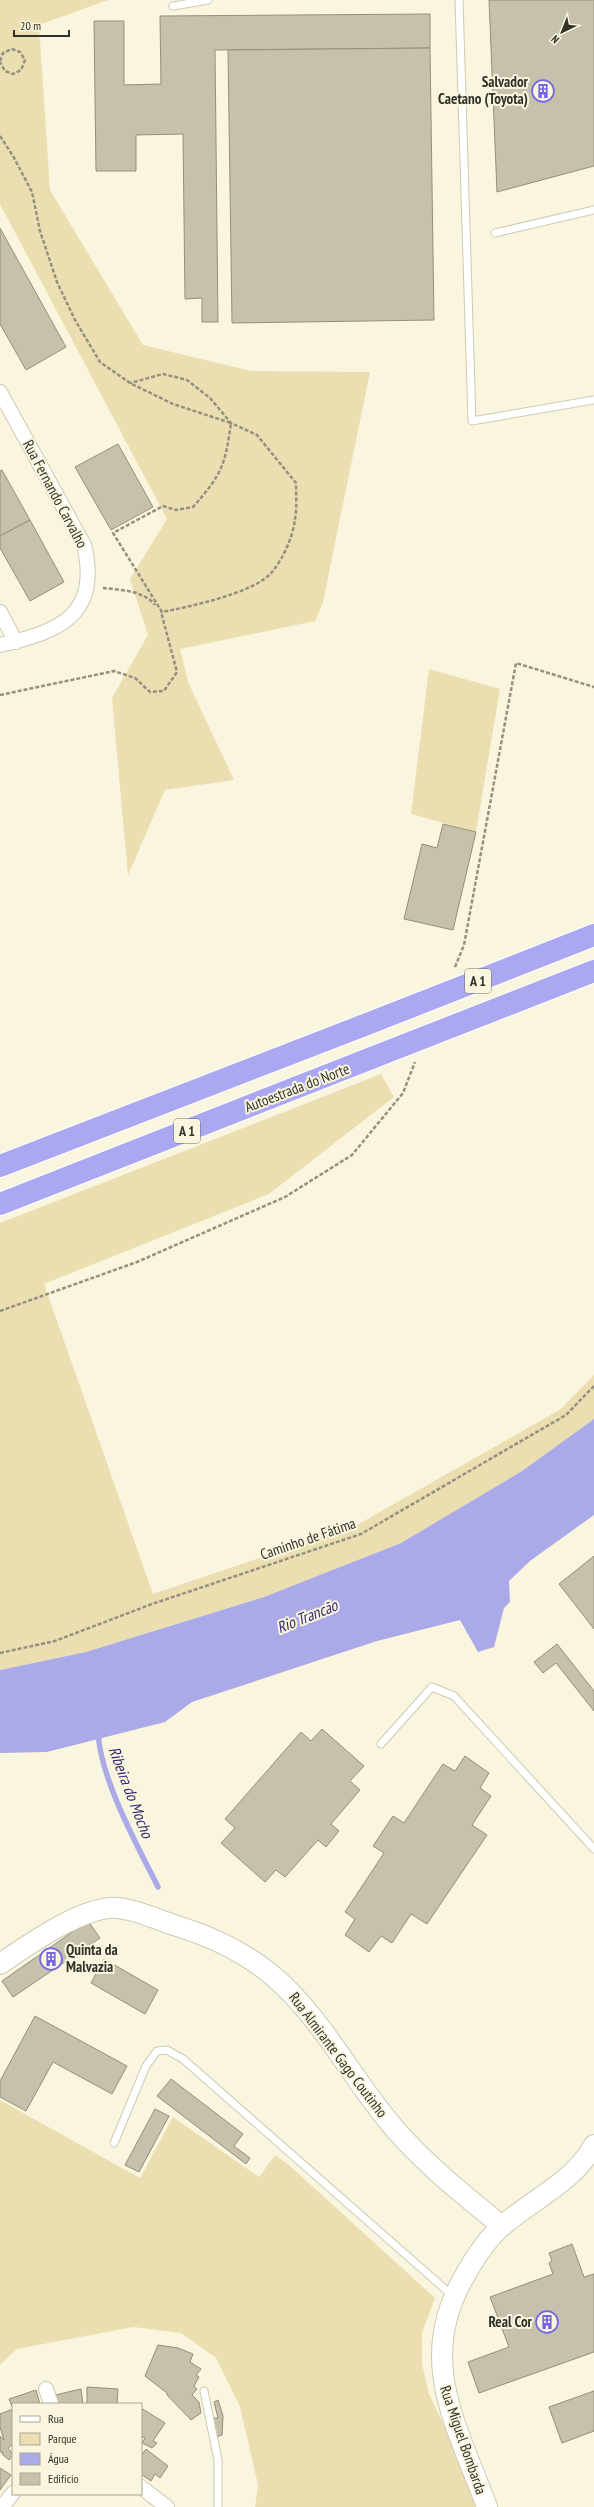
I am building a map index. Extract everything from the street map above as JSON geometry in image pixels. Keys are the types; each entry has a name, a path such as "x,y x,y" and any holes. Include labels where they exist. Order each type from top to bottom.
{"highway":[{"name":"A 1","path":"0,1166 594,935"},
{"name":"Autoestrada do Norte","path":"0,1204 594,971"}],"street":[{"name":"Rua Fernando Carvalho","path":"0,392 84,545 89,567 88,586 82,601 64,622 42,634 0,645"},
{"path":"0,612 16,642"},
{"name":"Rua Almirante Gago Coutinho","path":"0,1964 78,1917 111,1908 148,1916 223,1944 255,1963 284,1986 319,2028 395,2129 446,2179 502,2226"},
{"name":"Rua Miguel Bombarda","path":"486,2507 446,2395 441,2370 440,2346 453,2296 470,2267 502,2226 561,2185 584,2160 594,2145"},
{"path":"46,2389 51,2403"},
{"path":"142,2488 167,2507"},
{"path":"2,2507 12,2494"}],"lane":[{"path":"173,6 208,0"},
{"path":"459,0 472,421 594,400"},
{"path":"495,233 594,210"},
{"path":"380,1744 432,1687 454,1696 594,1849"},
{"path":"114,2143 146,2066 157,2051 167,2050 183,2059 453,2296"},
{"path":"204,2391 218,2460 218,2507"}],"path":[{"path":"12,49 20,52 24,60 21,70 13,74 5,71 0,61 3,53 12,49"},
{"path":"0,136 13,156 32,192 40,231 57,282 75,320 100,362 130,383 173,404 231,423 257,435 296,483 295,520 286,550 272,573 248,588 204,604 162,612"},
{"path":"0,695 114,671 135,678 150,692 164,691 177,672 162,612 113,533 163,506 176,510 193,507 219,475 226,458 231,423 210,398 186,380 163,374 130,383"},
{"path":"88,586 134,593 151,599 162,612"},
{"path":"452,973 464,945 516,663 594,687"},
{"path":"0,1311 137,1262 285,1197 352,1155 403,1093 417,1058"},
{"name":"Caminho de Fátima","path":"0,1653 55,1641 152,1604 361,1534 566,1415 594,1386"}],"green space":[{"path":"0,0 108,0 39,25 50,190 143,345 251,371 370,372 323,602 315,621 180,649 188,682 234,780 165,790 128,875 112,698 148,635 130,579 167,519 0,204"},
{"path":"429,669 500,689 476,832 411,814"},
{"path":"381,1074 394,1097 269,1194 44,1284 153,1594 357,1525 561,1409 594,1375 594,1419 522,1471 401,1543 264,1597 86,1652 0,1670 0,1223"},
{"path":"0,2100 140,2178 173,2117 259,2177 275,2155 289,2165 435,2298 422,2333 422,2364 429,2394 455,2448 476,2507 255,2507 258,2485 240,2407 216,2358 181,2333 133,2327 17,2349 0,2365"}],"water":[{"name":"Rio Trancão","path":"594,1419 594,1515 530,1561 509,1581 510,1602 504,1608 494,1647 478,1652 460,1620 377,1641 192,1702 165,1722 47,1752 0,1753 0,1670 86,1652 264,1597 401,1543 522,1471"}],"building":[{"name":"Salvador Caetano (Toyota)","path":"489,0 594,0 594,166 497,192"},
{"path":"430,14 430,48 215,50 218,322 202,322 202,298 185,299 183,134 136,135 136,171 96,171 94,21 124,21 124,85 161,84 160,16"},
{"path":"430,48 434,320 232,323 228,50"},
{"path":"0,228 66,347 26,370 0,324"},
{"path":"118,444 153,507 111,530 75,467"},
{"path":"2,470 30,520 0,536 0,471"},
{"path":"30,520 64,582 30,601 0,548 0,536"},
{"path":"443,824 476,832 453,930 404,919 422,844 437,848"},
{"path":"594,1556 594,1629 559,1584"},
{"path":"557,1644 594,1691 594,1711 556,1663 543,1673 534,1662"},
{"path":"322,1729 364,1766 350,1781 360,1790 331,1824 339,1831 326,1847 318,1840 285,1877 276,1870 265,1882 221,1843 235,1828 225,1819 301,1732 311,1741"},
{"path":"465,1756 489,1773 480,1788 491,1796 472,1825 487,1835 427,1924 411,1914 392,1943 381,1936 369,1952 345,1935 355,1919 345,1912 384,1853 373,1846 393,1816 404,1823 443,1764 455,1771"},
{"name":"Quinta da Malvazia","path":"88,1921 100,1938 13,1997 2,1981"},
{"path":"104,1959 158,1990 145,2014 91,1983"},
{"path":"35,2016 127,2066 112,2094 53,2062 26,2111 0,2097 0,2081"},
{"path":"171,2079 243,2134 234,2146 250,2158 246,2164 157,2096"},
{"path":"155,2109 169,2116 139,2172 125,2165"},
{"name":"Real Cor","path":"572,2244 584,2277 594,2274 594,2352 479,2393 468,2362 509,2347 490,2297 553,2274 549,2263 552,2261 549,2253"},
{"path":"158,2345 178,2348 193,2354 190,2362 201,2369 196,2375 199,2377 194,2386 197,2389 192,2395 199,2402 201,2413 191,2420 167,2395 167,2393 145,2376"},
{"path":"87,2387 118,2389 117,2403 87,2403"},
{"path":"81,2389 83,2403 58,2403 55,2395"},
{"path":"36,2390 40,2403 12,2403 12,2406 9,2399"},
{"path":"594,2391 594,2431 562,2443 549,2407"},
{"path":"218,2400 223,2416 222,2435 216,2437 212,2418 218,2418 214,2402"},
{"path":"12,2409 12,2445 8,2448 12,2456 9,2460 2,2454 3,2452 0,2452 0,2436 4,2440 0,2427 0,2414"},
{"path":"142,2409 165,2423 153,2441 157,2443 152,2448 142,2443 145,2438 142,2436"},
{"path":"146,2449 168,2466 160,2478 155,2474 151,2481 142,2475 142,2455"},
{"path":"0,2468 11,2475 0,2490"}],"waterway":[{"name":"Ribeira do Mocho","path":"98,1732 100,1750 112,1790 130,1832 158,1887"}],"place":[{"name":"Salvador Caetano (Toyota)","path":"543,91"},
{"name":"Quinta da Malvazia","path":"51,1959"},
{"name":"Real Cor","path":"547,2322"}]}
